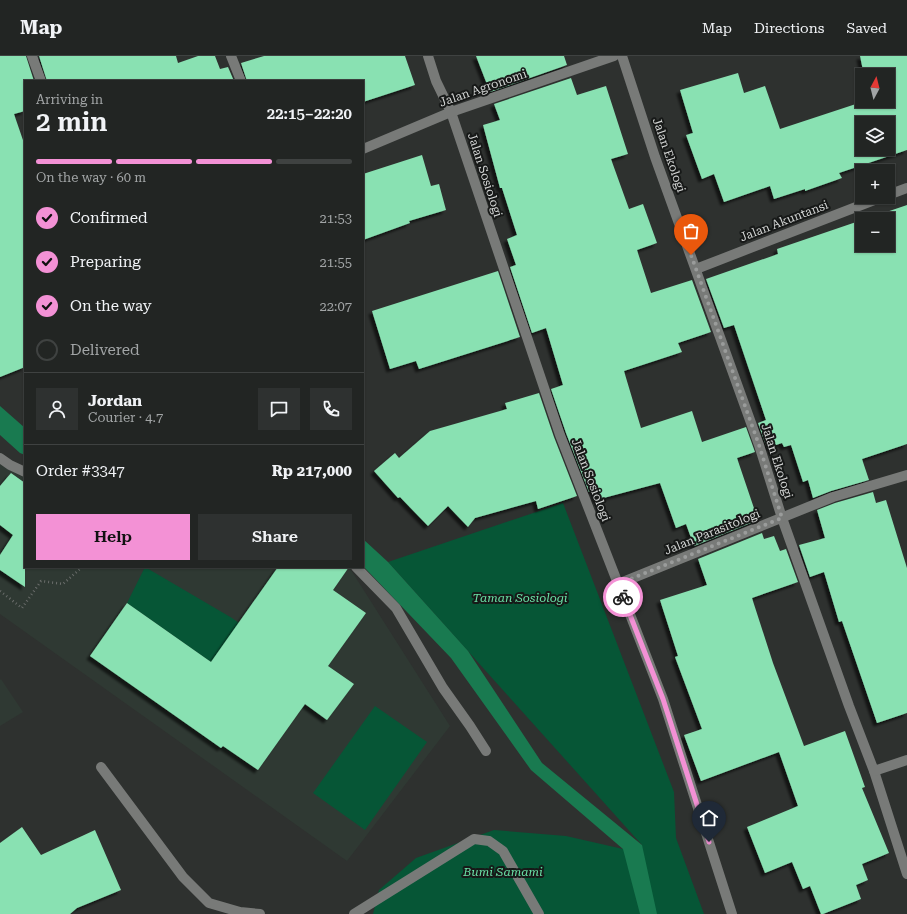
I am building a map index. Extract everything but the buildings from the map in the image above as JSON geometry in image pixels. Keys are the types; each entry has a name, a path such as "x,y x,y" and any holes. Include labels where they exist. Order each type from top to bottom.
{"street":[{"path":"32,56 41,80"},
{"path":"231,56 240,80"},
{"name":"Jalan Sosiologi","path":"428,56 436,81 451,112 560,435 663,699 732,914"},
{"name":"Jalan Agronomi","path":"364,149 451,112 614,56"},
{"name":"Jalan Ekologi","path":"622,56 655,157 759,445 782,518 849,706 874,771 907,874"},
{"path":"895,192 907,188"},
{"name":"Jalan Akuntansi","path":"696,269 864,204"},
{"path":"0,458 24,472"},
{"name":"Jalan Parasitologi","path":"618,584 833,497 907,475"},
{"path":"357,568 396,608 443,688 486,751"},
{"path":"874,771 907,760"},
{"path":"101,767 183,877 209,903 240,912 260,914"},
{"path":"354,914 474,839 489,841 503,852 539,914"}],"path":[{"path":"0,591 22,608 41,581 63,584 80,569"}],"shaded area":[{"path":"0,406 24,427 24,455 20,453 0,435"},
{"path":"0,464 24,477 24,568 350,568 450,726 347,861 0,614"},
{"path":"364,540 388,562 468,651 542,763 642,845 657,914 640,914 623,849 531,770 451,658 364,567"},
{"path":"1,679 23,712 0,726 0,680"}],"green space":[{"name":"Taman Sosiologi","path":"563,503 674,792 676,838 704,914 373,914 379,890 416,858 494,830 566,836 623,849 642,845 388,562"},
{"path":"144,568 147,568 239,623 211,662 127,603"},
{"path":"375,706 427,742 365,830 313,793"}],"way so far":[{"path":"623,597 618,584 782,518 759,445 691,255"}],"route":[{"path":"623,597 663,699 709,842"}],"park label":[{"name":"Bumi Samami","path":"503,872"}]}
